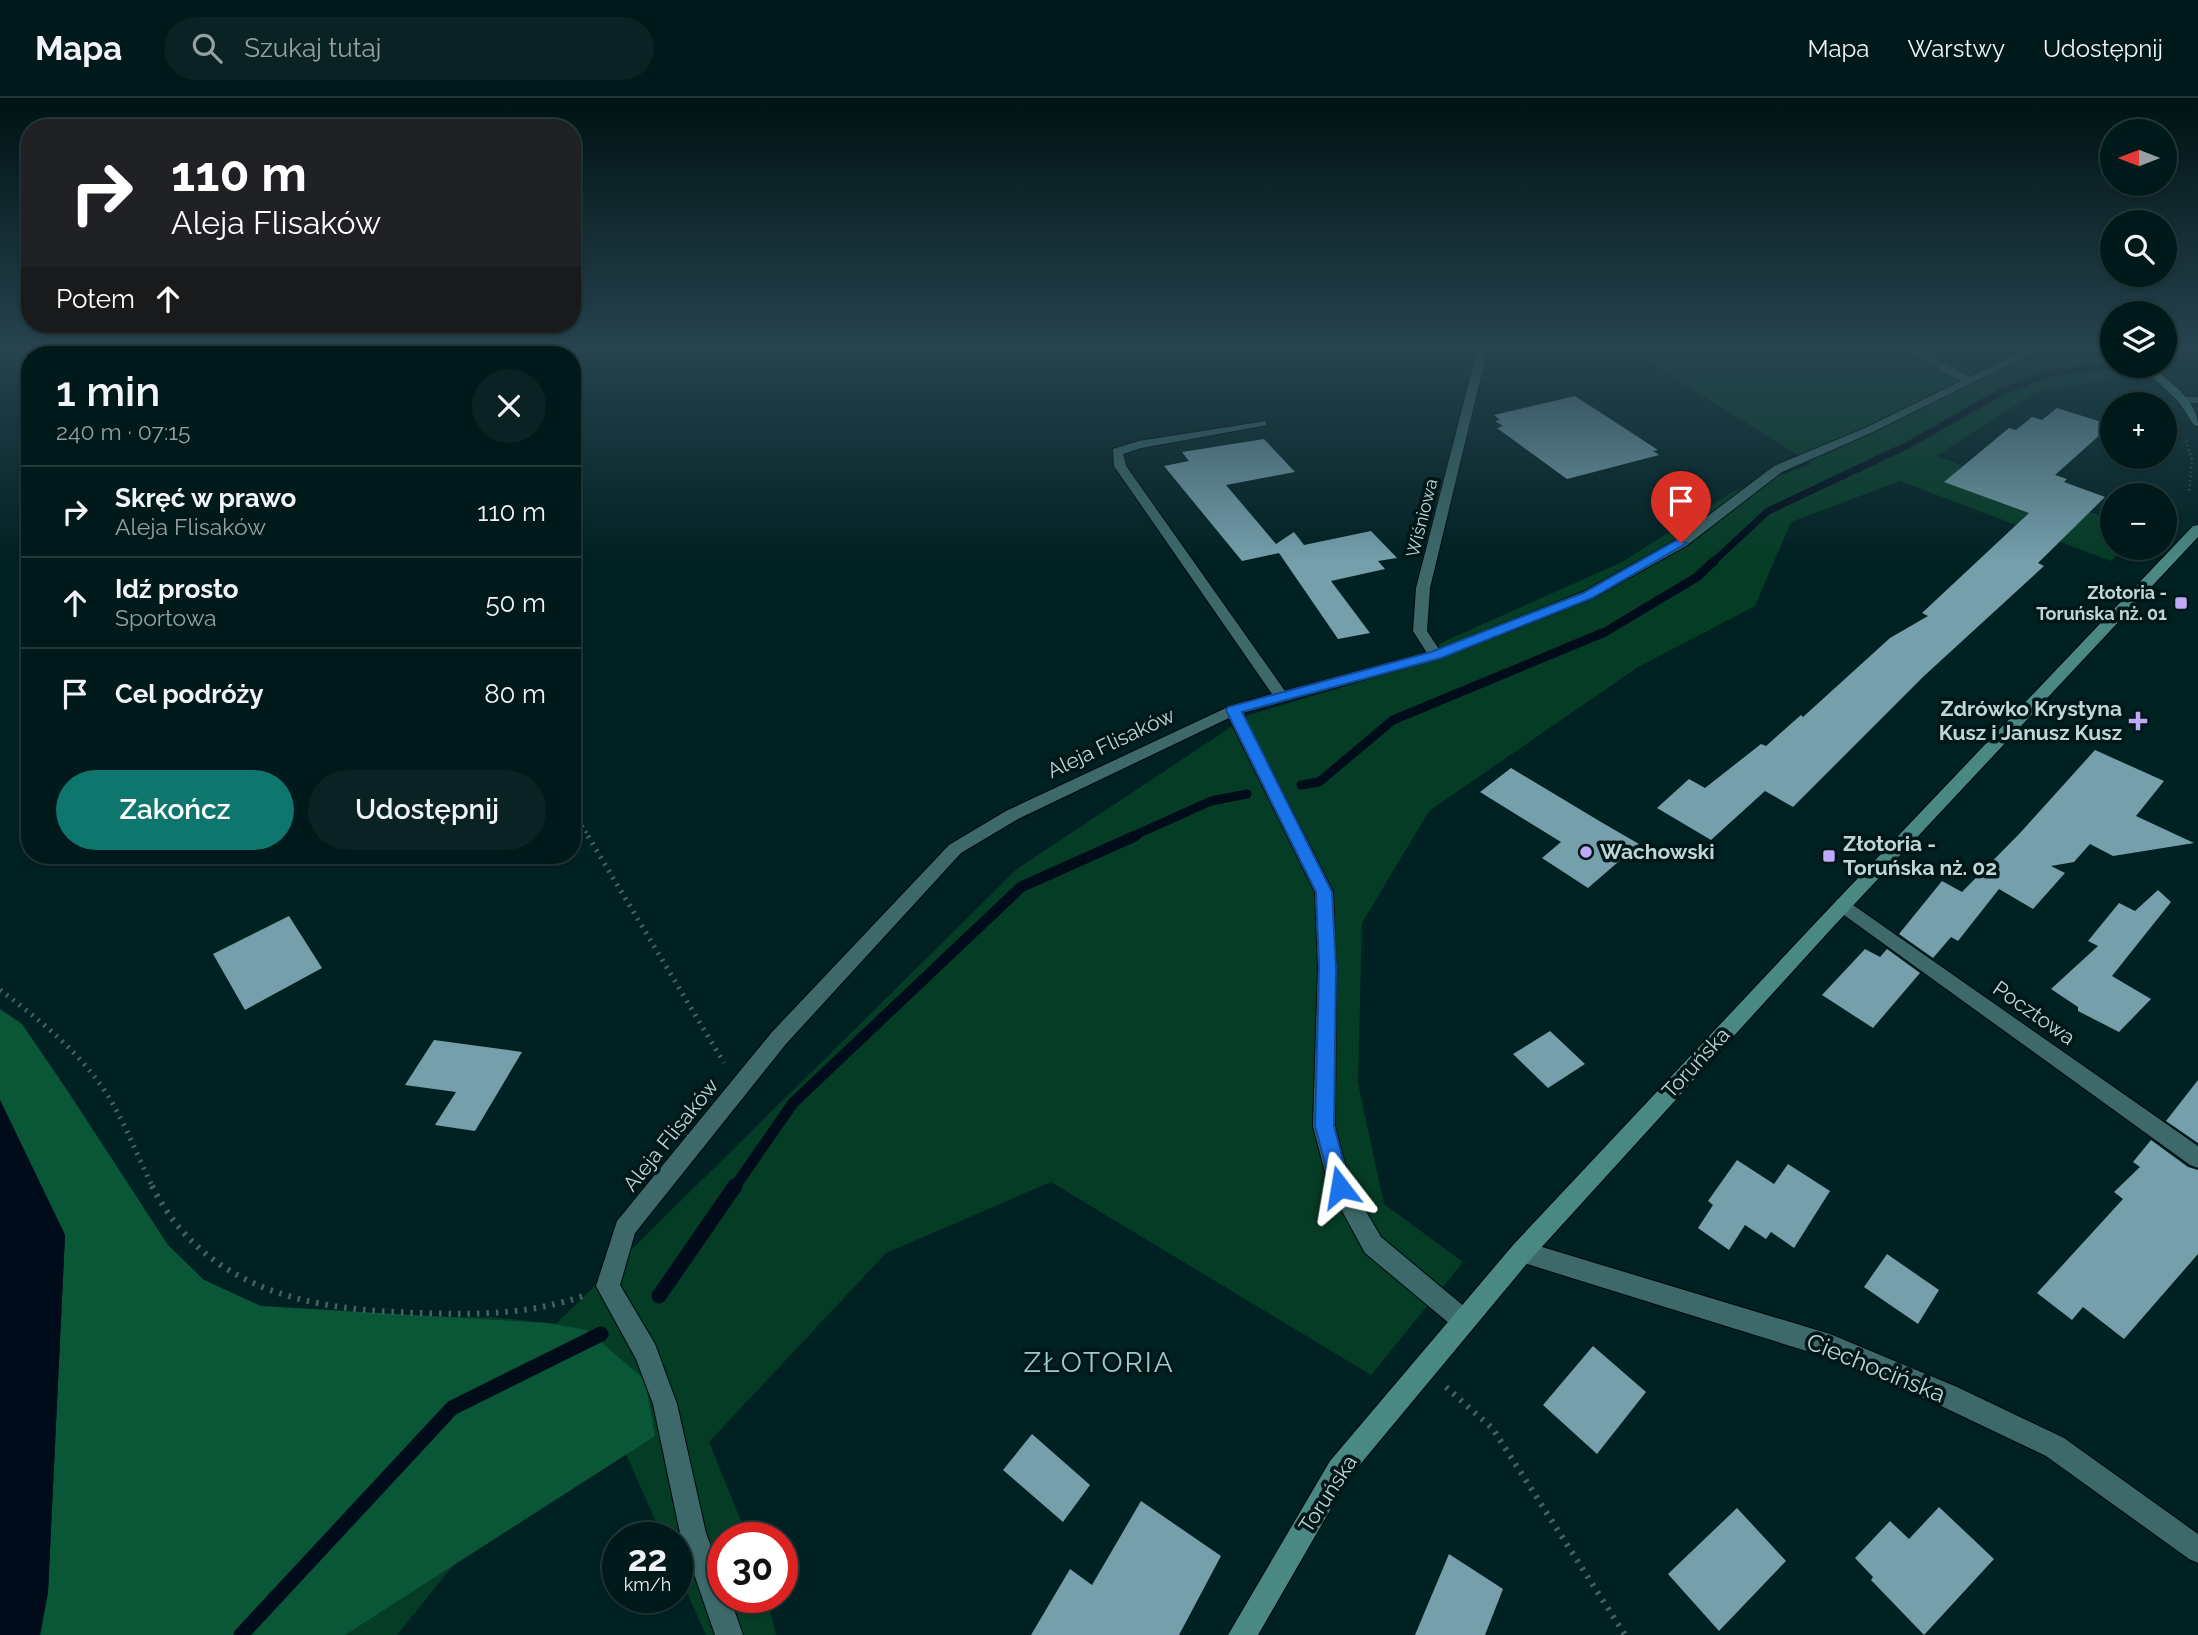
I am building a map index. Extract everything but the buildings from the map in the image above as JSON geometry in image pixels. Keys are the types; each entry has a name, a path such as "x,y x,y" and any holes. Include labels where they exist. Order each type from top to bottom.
{"main road":[{"name":"Toruńska","path":"1242,1635 1339,1471 1522,1252 1843,905 2198,529"}],"street":[{"name":"Wiśniowa","path":"1436,655 1420,631 1423,588 1465,419"},
{"name":"Aleja Flisaków","path":"608,1286 625,1228 779,1038 955,849 1012,815 1233,710 1436,655 1588,595 1681,543 1779,469 1891,419"},
{"path":"1262,424 1139,445 1117,452 1120,466 1281,696"},
{"path":"1233,710 1324,892 1327,967 1325,1126 1340,1187 1373,1245 1464,1321"},
{"name":"Pocztowa","path":"1843,905 2198,1158"},
{"name":"Ciechocińska","path":"1522,1252 1830,1346 1948,1396 2055,1447 2198,1550"},
{"path":"608,1286 646,1353 665,1404 693,1533 729,1635"}],"path":[{"path":"2189,493 2192,478"},
{"path":"581,824 739,1088"},
{"path":"0,990 54,1030 97,1080 167,1212 195,1248 223,1270 306,1302 377,1312 504,1315 535,1312 608,1286"},
{"path":"1424,1368 1493,1429 1625,1635"}],"green space":[{"path":"1740,419 1994,419 1936,456 2100,516 2100,557 1900,481 1791,522 1755,606 1638,667 1429,811 1362,923 1358,1083 1384,1204 1463,1262 1371,1375 1051,1182 886,1253 709,1442 742,1522 707,1522 707,1613 771,1613 776,1635 706,1635 693,1606 693,1522 656,1522 610,1418 514,1490 397,1635 156,1635 200,1316 491,1317 556,1324 1017,869 1249,715 1403,669 1443,642 1622,562 1734,491 1812,464"},
{"path":"0,1009 22,1024 168,1245 204,1280 261,1306 548,1323 587,1330 645,1380 655,1436 345,1635 40,1635 48,1592 65,1235 0,1100"}],"water":[{"path":"0,1100 65,1235 48,1592 40,1635 0,1635"}],"waterway":[{"path":"1712,563 1768,511 1908,445 1954,419"},
{"path":"1301,785 1319,782 1393,720 1605,632 1697,577 1714,561"},
{"path":"1131,837 1211,801 1247,794"},
{"path":"734,1188 793,1103 1021,887 1135,836"},
{"path":"659,1296 735,1186"},
{"path":"241,1635 452,1408 601,1334"}],"place":[{"name":"Złotoria - Toruńska nż. 01","path":"2181,603"},
{"name":"Zdrówko Krystyna Kusz i Janusz Kusz","path":"2138,721"},
{"name":"Wachowski","path":"1586,852"},
{"name":"Złotoria - Toruńska nż. 02","path":"1829,856"}],"district":[{"name":"ZŁOTORIA","path":"1099,1362"}],"route":[{"path":"1340,1187 1325,1126 1327,967 1324,892 1233,710 1436,655 1588,595 1681,543"}]}
